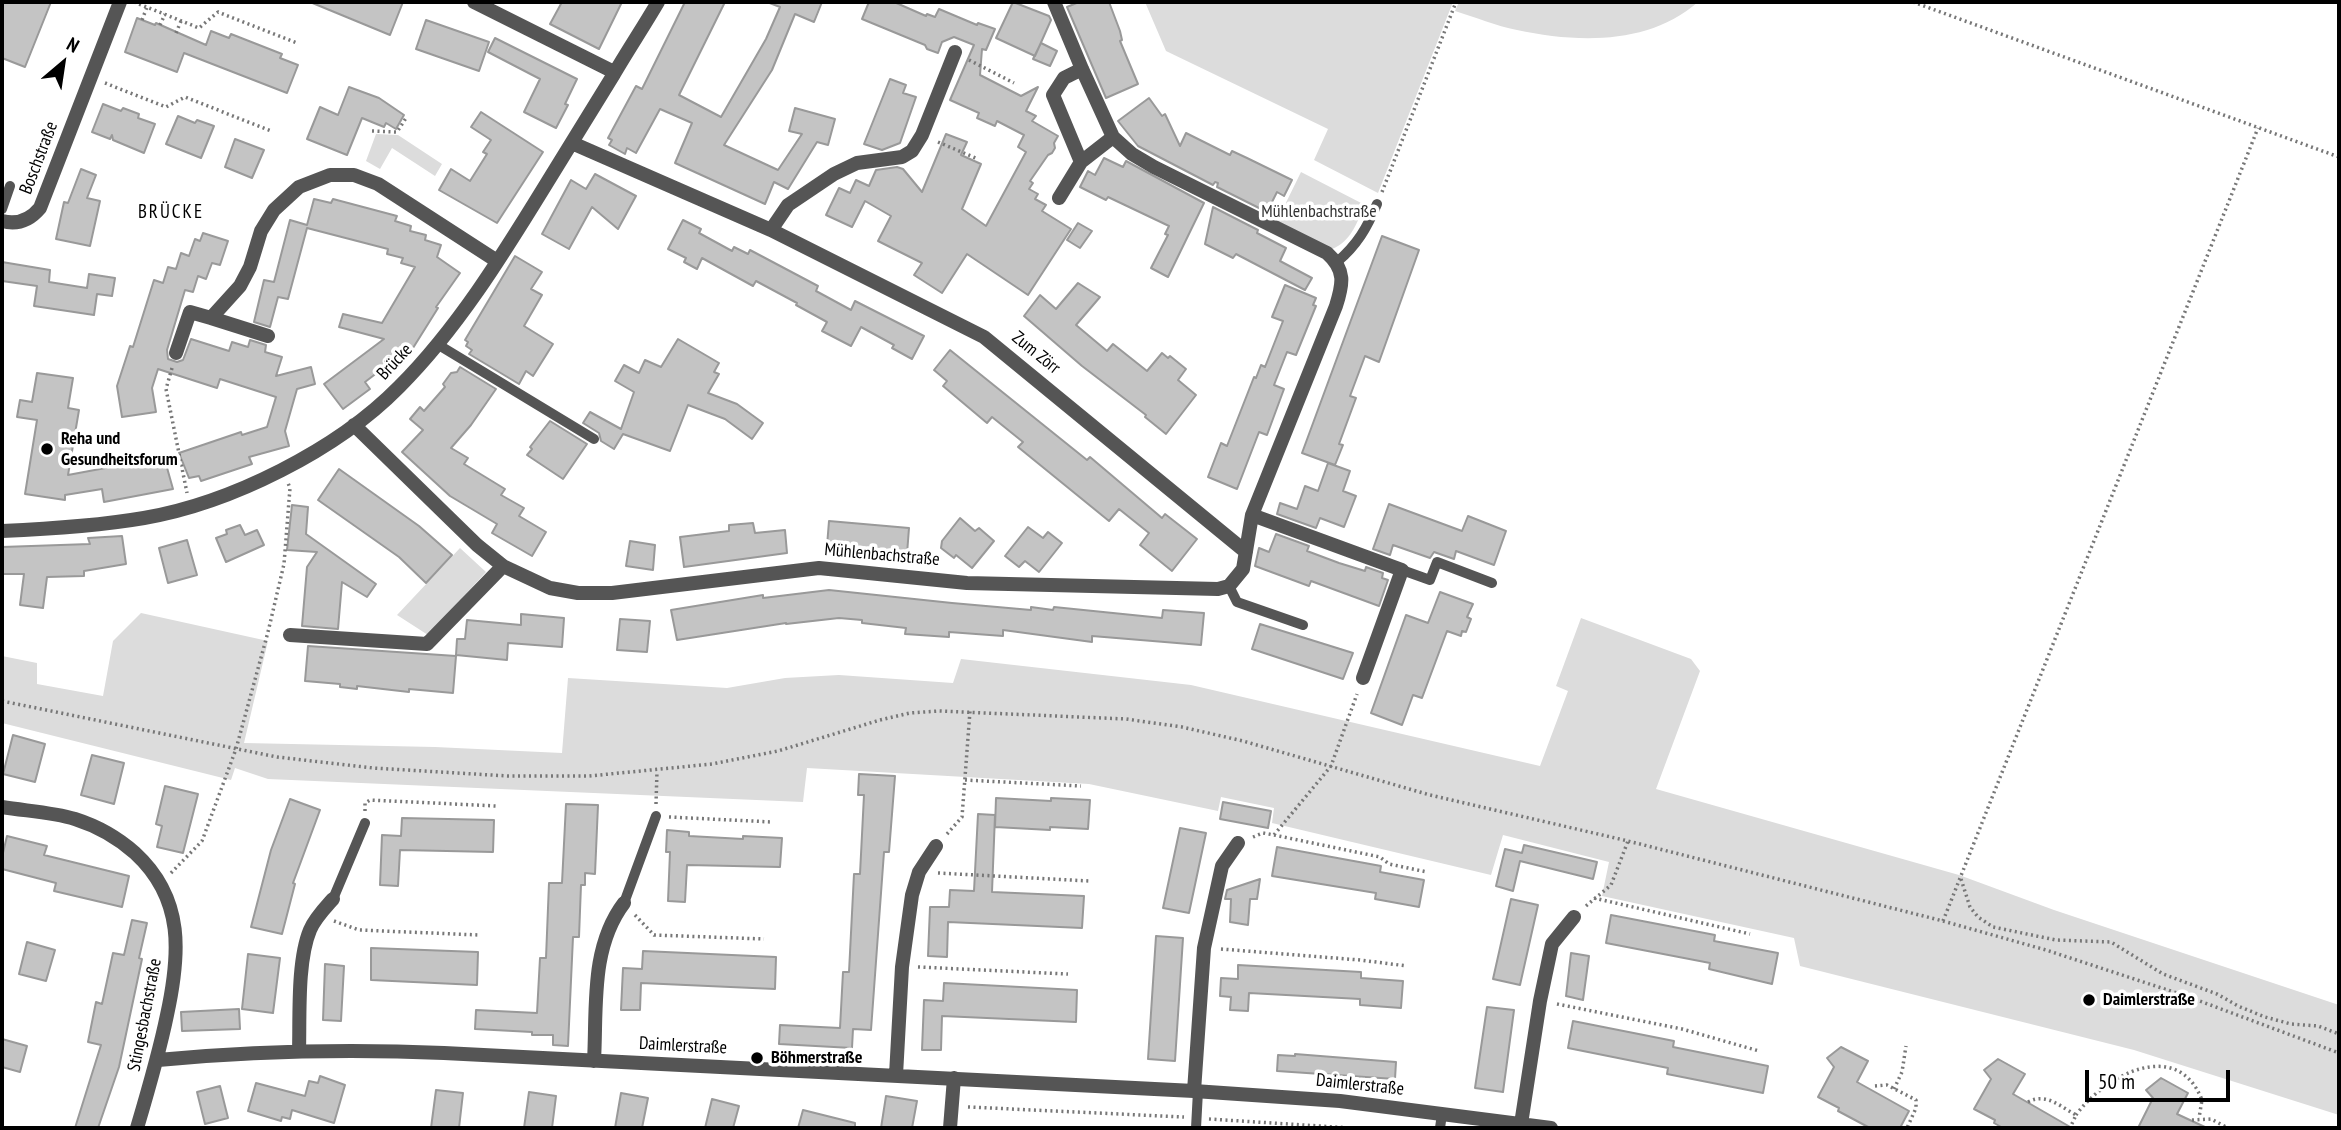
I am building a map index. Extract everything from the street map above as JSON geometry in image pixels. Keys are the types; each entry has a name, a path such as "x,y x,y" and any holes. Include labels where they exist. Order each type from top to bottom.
{"street":[{"name":"Boschstraße","path":"2,221 20,222 40,208 64,128 91,77 120,2"},
{"path":"475,2 614,72"},
{"name":"Brücke","path":"2,531 66,528 146,517 190,506 249,484 282,468 354,425 399,388 437,344 497,261 658,2"},
{"path":"1054,2 1114,137 1132,154 1327,253 1337,262 1342,287 1336,306 1252,514 1243,569 1229,586"},
{"path":"771,230 788,205 834,174 858,163 902,157 912,151 922,135 955,52"},
{"path":"1081,162 1053,95 1064,78 1082,69"},
{"path":"1059,198 1081,162 1114,137"},
{"name":"Zum Zörr","path":"572,143 771,230 984,337 1246,552"},
{"path":"211,318 240,286 250,267 261,231 274,210 299,187 331,175 354,175 378,184 497,261"},
{"path":"176,353 190,312 268,335"},
{"name":"Mühlenbachstraße","path":"354,425 477,545 503,566 550,588 578,593 623,592 819,568 968,583 1218,589 1229,586"},
{"path":"1252,514 1402,570 1363,678"},
{"path":"290,635 428,644 503,566"},
{"name":"Stingesbachstraße","path":"2,807 74,818 94,826 126,845 141,858 160,885 173,915 176,974 158,1060 137,1128"},
{"path":"1196,1091 1204,948 1222,866 1238,843"},
{"path":"896,1076 902,967 912,895 919,872 936,846"},
{"path":"299,1051 300,996 310,930 333,899"},
{"path":"594,1061 599,967 604,937 612,918 624,903"},
{"path":"1521,1124 1540,1000 1552,944 1574,917"},
{"name":"Daimlerstraße","path":"158,1060 299,1051 376,1050 954,1078 1340,1101 1441,1121 1552,1128"},
{"path":"950,1128 954,1078"}],"lane":[{"path":"2,209 10,186"},
{"path":"1337,262 1364,234 1377,204"},
{"path":"437,344 594,439"},
{"path":"1402,570 1430,580 1437,562 1492,583"},
{"path":"1229,586 1237,602 1303,625"},
{"path":"624,903 656,816"},
{"path":"333,899 365,823"},
{"path":"1196,1091 1196,1123"}],"path":[{"path":"134,2 199,28 218,12 297,43"},
{"path":"1377,204 1456,2"},
{"path":"1913,2 2339,157"},
{"path":"142,20 147,7"},
{"path":"160,25 164,14"},
{"path":"176,33 181,21"},
{"path":"955,52 1014,83"},
{"path":"91,77 166,107 185,97 271,131"},
{"path":"372,131 397,132 406,118"},
{"path":"1942,921 2258,128"},
{"path":"922,135 978,159"},
{"path":"176,353 166,389 190,506"},
{"path":"160,885 202,841 236,749 284,564 290,488 282,468"},
{"path":"1274,835 1331,765 1363,678"},
{"path":"2,701 236,749 319,763 454,773 589,776 712,764 778,751 910,713 970,711 1126,719 1182,727 1331,765 1430,795 1628,841 1942,921 2114,971 2339,1053"},
{"path":"950,830 962,817 970,711"},
{"path":"657,771 656,816 772,822"},
{"path":"965,780 1081,786"},
{"path":"365,823 365,803 370,800 496,806"},
{"path":"1263,833 1380,856 1389,864 1427,872"},
{"path":"1574,917 1611,884 1628,841"},
{"path":"919,872 1089,881"},
{"path":"1960,877 1970,907 1978,917 1993,927 2056,940 2111,942 2163,974 2217,994 2238,1006 2278,1021 2318,1026 2339,1034"},
{"path":"1594,898 1750,934"},
{"path":"624,903 654,935 764,939"},
{"path":"318,916 351,925 359,930 479,935"},
{"path":"1204,948 1407,966"},
{"path":"902,967 1068,974"},
{"path":"1540,1000 1682,1030 1759,1051"},
{"path":"1894,1089 1902,1072 1906,1046"},
{"path":"2070,1128 2093,1094 2116,1078 2154,1065 2173,1069 2191,1081 2202,1100 2199,1118"},
{"path":"1875,1086 1882,1084 1914,1098 1917,1104 1907,1128"},
{"path":"2028,1102 2041,1098 2049,1099 2077,1115"},
{"path":"952,1106 1196,1123 1351,1128"},
{"path":"2192,1120 2211,1119 2228,1128"}],"green space":[{"path":"1145,2 1453,2 1378,193 1314,160 1328,129 1166,51"},
{"path":"1459,2 1698,2 1679,16 1658,26 1612,37 1588,38 1540,34 1501,26 1455,11"},
{"path":"376,134 398,135 442,164 435,176 392,148 380,169 366,161"},
{"name":"Mühlenbachstraße","path":"1301,172 1365,205 1356,225 1339,246 1332,249 1277,221"},
{"path":"460,548 486,572 428,635 397,615"},
{"path":"141,613 268,641 244,743 562,753 568,678 727,688 785,678 839,675 953,683 961,659 1191,685 1540,766 1568,691 1556,686 1581,618 1691,659 1700,671 1656,789 1959,875 2054,910 2339,1005 2339,1115 2134,1050 1800,966 1794,938 1602,896 1609,862 1503,835 1491,875 1272,823 1274,808 1221,797 1218,811 1089,784 807,768 803,802 268,779 235,768 231,780 2,723 2,656 37,663 37,684 103,696 113,641"}],"building":[{"path":"2,2 51,2 25,67 2,58"},
{"path":"310,2 403,2 390,35"},
{"path":"562,2 622,2 599,49 550,24"},
{"path":"685,2 725,2 679,95 721,117 766,39 780,7 767,2 822,2 814,22 795,14 772,70 724,145 778,170 802,134 789,131 795,108 835,119 828,145 817,142 788,189 774,182 765,204 675,163 692,123 660,109 636,153 627,148 625,154 609,145 612,140 608,138 636,86 642,89"},
{"path":"869,2 894,2 926,16 935,17 939,9 977,25 978,23 995,29 986,50 982,49 980,75 1021,96 1038,87 1026,111 1036,116 1032,121 1058,136 1054,143 1055,148 1030,181 1033,183 1029,189 1038,194 1035,199 1046,205 1042,211 1071,229 1028,295 967,254 942,293 914,275 922,263 878,241 891,216 865,201 852,227 826,215 839,188 850,193 856,180 869,186 876,170 897,167 903,169 922,192 946,134 967,142 961,155 981,164 962,209 986,226 1026,152 1018,147 1024,135 997,121 995,126 977,118 979,113 950,100 974,45 954,37 942,42 938,53 927,49 925,45 862,19"},
{"path":"1013,2 1049,16 1051,20 1035,56 996,38"},
{"path":"1079,2 1109,2 1120,31 1120,41 1138,84 1106,98 1067,7"},
{"path":"137,18 155,25 156,23 206,45 211,31 229,38 231,34 282,54 280,58 298,65 287,93 184,53 177,72 125,52"},
{"path":"426,20 489,42 479,71 416,49"},
{"path":"495,38 577,79 556,128 524,112 540,79 488,52"},
{"path":"1041,43 1057,51 1050,66 1033,59"},
{"path":"890,79 906,85 903,93 916,97 900,143 882,150 864,144"},
{"path":"349,87 379,98 404,115 396,129 386,123 384,127 362,118 347,155 307,139 320,107 338,115"},
{"path":"1149,98 1162,116 1165,114 1180,146 1186,133 1230,155 1232,151 1247,158 1292,180 1284,196 1277,192 1267,212 1217,187 1218,183 1213,185 1138,146 1118,121"},
{"path":"103,104 139,114 138,118 155,124 144,153 113,140 112,135 110,139 92,132"},
{"path":"481,112 543,152 497,223 439,190 451,169 470,181 487,154 483,152 491,140 471,127"},
{"path":"178,116 195,123 197,120 214,126 201,158 166,144"},
{"path":"235,139 264,150 252,178 225,167"},
{"path":"1104,158 1123,167 1126,161 1204,203 1168,277 1151,268 1168,235 1165,234 1169,226 1080,187 1088,171 1095,175"},
{"path":"81,169 96,175 87,198 100,201 90,246 56,239 64,202 68,203"},
{"path":"595,174 636,196 618,229 592,207 569,249 542,234 571,180 586,189"},
{"path":"314,199 331,203 333,199 397,216 395,221 411,226 410,231 426,235 425,240 441,245 437,257 460,273 436,307 438,308 408,356 403,353 365,382 370,389 343,409 324,384 384,339 339,327 343,314 382,323 415,267 401,263 403,258 387,254 388,249 307,228 288,299 278,297 270,327 254,322 264,280 274,282 290,220 307,225"},
{"path":"1213,207 1286,248 1280,261 1312,278 1305,290 1236,254 1233,258 1205,244"},
{"path":"683,220 701,229 699,233 732,251 734,247 748,254 750,250 818,286 816,291 851,310 855,301 924,336 912,359 892,348 894,345 861,327 851,346 822,331 827,322 756,281 753,286 702,258 697,269 684,262 686,258 668,249"},
{"path":"1078,223 1092,231 1080,248 1067,240"},
{"path":"203,233 228,241 220,265 212,263 206,279 198,276 193,292 185,290 167,350 168,359 177,362 183,360 191,339 229,351 232,342 248,347 250,340 266,345 265,352 282,357 276,376 311,367 315,384 297,389 285,431 289,446 249,457 252,464 201,481 199,476 189,478 179,453 241,432 242,435 267,427 276,397 220,379 217,388 158,369 152,388 156,412 122,417 117,386 130,346 133,347 154,280 163,283 168,267 176,269 181,253 189,256 195,239 200,241"},
{"path":"1382,236 1419,250 1379,362 1365,356 1350,396 1356,398 1339,444 1343,445 1335,465 1302,453"},
{"path":"515,256 542,272 531,289 542,295 524,326 553,344 533,376 526,371 519,384 469,354 472,350 466,346 468,342 465,340"},
{"path":"2,262 50,270 49,282 87,288 89,274 115,278 112,296 97,294 94,315 34,306 37,286 2,281"},
{"path":"1078,283 1100,297 1076,325 1107,351 1113,344 1147,371 1162,353 1186,369 1178,380 1196,395 1166,434 1024,316 1040,295 1056,309"},
{"path":"1285,285 1316,298 1313,305 1316,306 1296,355 1287,352 1274,385 1284,389 1267,435 1259,432 1237,489 1208,477 1221,443 1227,446 1254,377 1256,378 1261,365 1265,367 1283,321 1272,317"},
{"path":"678,339 719,363 714,372 719,374 708,393 737,404 763,423 752,439 725,419 688,405 670,451 623,434 614,449 601,441 599,433 583,423 590,412 621,429 634,392 615,381 624,365 639,373 645,360 661,367"},
{"path":"950,350 1087,460 1090,457 1162,518 1165,514 1197,539 1172,571 1140,545 1149,533 1119,509 1109,521 1018,447 1023,442 992,417 987,423 943,386 947,381 934,370"},
{"path":"460,367 496,389 451,448 468,458 464,464 505,489 501,495 524,508 519,516 546,532 532,556 492,533 497,524 450,496 402,452 423,430 410,419 420,407 424,411 445,387 443,384 451,373 457,372"},
{"path":"37,373 73,378 68,408 79,410 68,475 164,457 173,489 104,502 102,489 65,495 65,500 25,494 37,420 17,417 20,400 32,402"},
{"path":"550,421 587,444 563,479 527,455"},
{"path":"1328,463 1350,471 1343,491 1356,496 1344,527 1320,518 1316,528 1277,514 1280,503 1297,509 1305,486 1318,491"},
{"path":"339,469 419,526 452,555 426,583 399,557 318,500"},
{"path":"1389,504 1462,531 1468,516 1506,531 1494,565 1456,551 1454,559 1434,552 1430,558 1393,545 1390,555 1373,549"},
{"path":"292,505 308,507 306,534 376,584 367,597 342,582 338,629 302,626 307,567 317,552 287,550"},
{"path":"960,518 975,531 979,528 994,541 972,568 956,555 954,558 941,548 942,541"},
{"path":"829,521 909,528 907,554 827,546"},
{"path":"753,523 755,533 785,530 787,553 684,567 680,537 729,531 729,525"},
{"path":"240,525 245,535 257,530 264,545 226,562 216,538 227,534 226,530"},
{"path":"1028,527 1043,538 1048,532 1062,543 1039,572 1025,561 1019,567 1005,556"},
{"path":"1276,534 1309,546 1307,551 1339,563 1383,573 1382,578 1388,580 1379,606 1311,581 1309,586 1255,566 1259,548 1269,552"},
{"path":"122,536 126,564 84,571 84,576 47,577 43,608 20,605 24,574 2,574 2,547 90,544 88,538"},
{"path":"187,540 197,575 168,583 159,548"},
{"path":"630,541 655,545 653,570 626,566"},
{"path":"829,590 1031,610 1031,607 1053,610 1054,607 1162,618 1163,610 1204,613 1201,645 1092,636 1092,642 1003,630 1003,636 949,632 949,637 905,634 906,628 839,618 786,623 677,640 671,610 763,595 763,598"},
{"path":"1440,592 1473,604 1467,617 1471,619 1466,632 1462,631 1461,636 1447,631 1422,698 1413,695 1402,725 1371,713 1406,615 1428,623"},
{"path":"521,614 564,618 562,647 508,643 507,660 456,655 457,639 465,639 467,620 521,625"},
{"path":"620,619 650,621 647,652 617,650"},
{"path":"1260,624 1353,653 1343,679 1252,649"},
{"path":"308,646 456,656 453,693 409,689 409,692 357,686 357,689 340,687 340,684 305,681"},
{"path":"13,735 45,744 35,782 3,774"},
{"path":"92,755 124,763 114,804 81,795"},
{"path":"859,774 895,776 889,852 884,852 871,1030 853,1029 852,1048 779,1044 780,1025 840,1028 843,972 849,972 854,874 860,874 864,795 858,795"},
{"path":"165,786 198,794 183,853 157,847 162,826 156,824"},
{"path":"996,798 1090,800 1088,829 995,827"},
{"path":"290,799 320,810 293,883 295,884 282,934 251,927 271,850"},
{"path":"1223,802 1271,811 1268,828 1220,819"},
{"path":"566,804 598,805 595,874 585,873 585,885 581,885 579,937 573,937 568,1046 553,1045 553,1035 475,1029 476,1010 537,1013 540,958 546,958 549,883 562,883"},
{"path":"978,814 995,815 992,892 1084,896 1082,928 948,922 947,957 928,956 930,907 949,907 950,890 974,891"},
{"path":"402,818 494,820 493,852 400,850 398,886 380,885 382,835 401,836"},
{"path":"1180,828 1206,833 1189,913 1163,908"},
{"path":"667,830 689,832 689,836 782,838 780,867 687,865 685,902 668,901 670,852 666,852"},
{"path":"7,836 47,846 44,855 129,876 122,907 54,891 56,883 2,869"},
{"path":"1524,845 1597,862 1593,879 1520,861 1513,891 1496,886 1505,849 1522,853"},
{"path":"1277,847 1381,866 1380,872 1424,880 1419,907 1375,899 1376,893 1272,876"},
{"path":"1260,879 1257,899 1250,899 1248,925 1230,922 1231,899 1225,899 1227,890"},
{"path":"1511,899 1538,905 1520,985 1493,979"},
{"path":"1611,915 1715,935 1714,941 1778,953 1772,984 1709,969 1710,963 1606,943"},
{"path":"132,920 147,923 119,1067 98,1128 75,1128 101,1045 88,1042 96,1002 102,1004 113,953 124,955"},
{"path":"1156,936 1183,938 1175,1061 1148,1059"},
{"path":"27,942 55,950 46,981 19,974"},
{"path":"371,948 478,952 477,985 371,980"},
{"path":"643,951 776,957 775,989 641,983 640,1010 621,1010 623,968 642,969"},
{"path":"1571,953 1589,956 1583,1000 1566,996"},
{"path":"248,954 280,958 273,1013 242,1009"},
{"path":"325,964 344,966 341,1021 323,1020"},
{"path":"1238,965 1361,972 1361,978 1403,981 1401,1008 1360,1005 1360,999 1249,993 1248,1011 1230,1010 1231,997 1220,996 1221,978 1238,979"},
{"path":"944,983 1077,990 1076,1022 942,1016 941,1050 922,1050 924,1000 943,1001"},
{"path":"1487,1007 1514,1010 1503,1092 1475,1088"},
{"path":"239,1009 240,1029 182,1031 181,1012"},
{"path":"1573,1021 1674,1041 1673,1047 1768,1066 1763,1093 1667,1074 1668,1068 1568,1048"},
{"path":"2,1039 27,1046 20,1072 2,1067"},
{"path":"1841,1047 1868,1061 1857,1082 1909,1111 1900,1128 1870,1128 1818,1097 1834,1067 1827,1058"},
{"path":"1278,1055 1396,1062 1395,1079 1277,1071"},
{"path":"1998,1059 2025,1074 2013,1094 2072,1128 2003,1128 1994,1123 1995,1120 1974,1109 1991,1079 1984,1070"},
{"path":"320,1076 345,1085 334,1123 292,1110 290,1119 282,1117 281,1121 248,1111 256,1083 305,1096 309,1081 318,1083"},
{"path":"2161,1078 2188,1093 2177,1114 2207,1128 2138,1128 2153,1098 2146,1090"},
{"path":"220,1086 228,1118 205,1124 197,1092"},
{"path":"436,1090 463,1093 459,1128 431,1128"},
{"path":"529,1092 556,1096 552,1128 524,1128"},
{"path":"621,1093 648,1098 642,1128 615,1128"},
{"path":"886,1096 917,1101 912,1128 881,1128"},
{"path":"712,1099 739,1106 733,1128 705,1128"},
{"path":"803,1110 855,1123 855,1128 798,1128"}],"place":[{"name":"Reha und Gesundheitsforum","path":"47,449"},
{"name":"Daimlerstraße","path":"2089,1000"},
{"name":"Böhmerstraße","path":"757,1058"}],"district":[{"name":"BRÜCKE","path":"171,213"}]}
